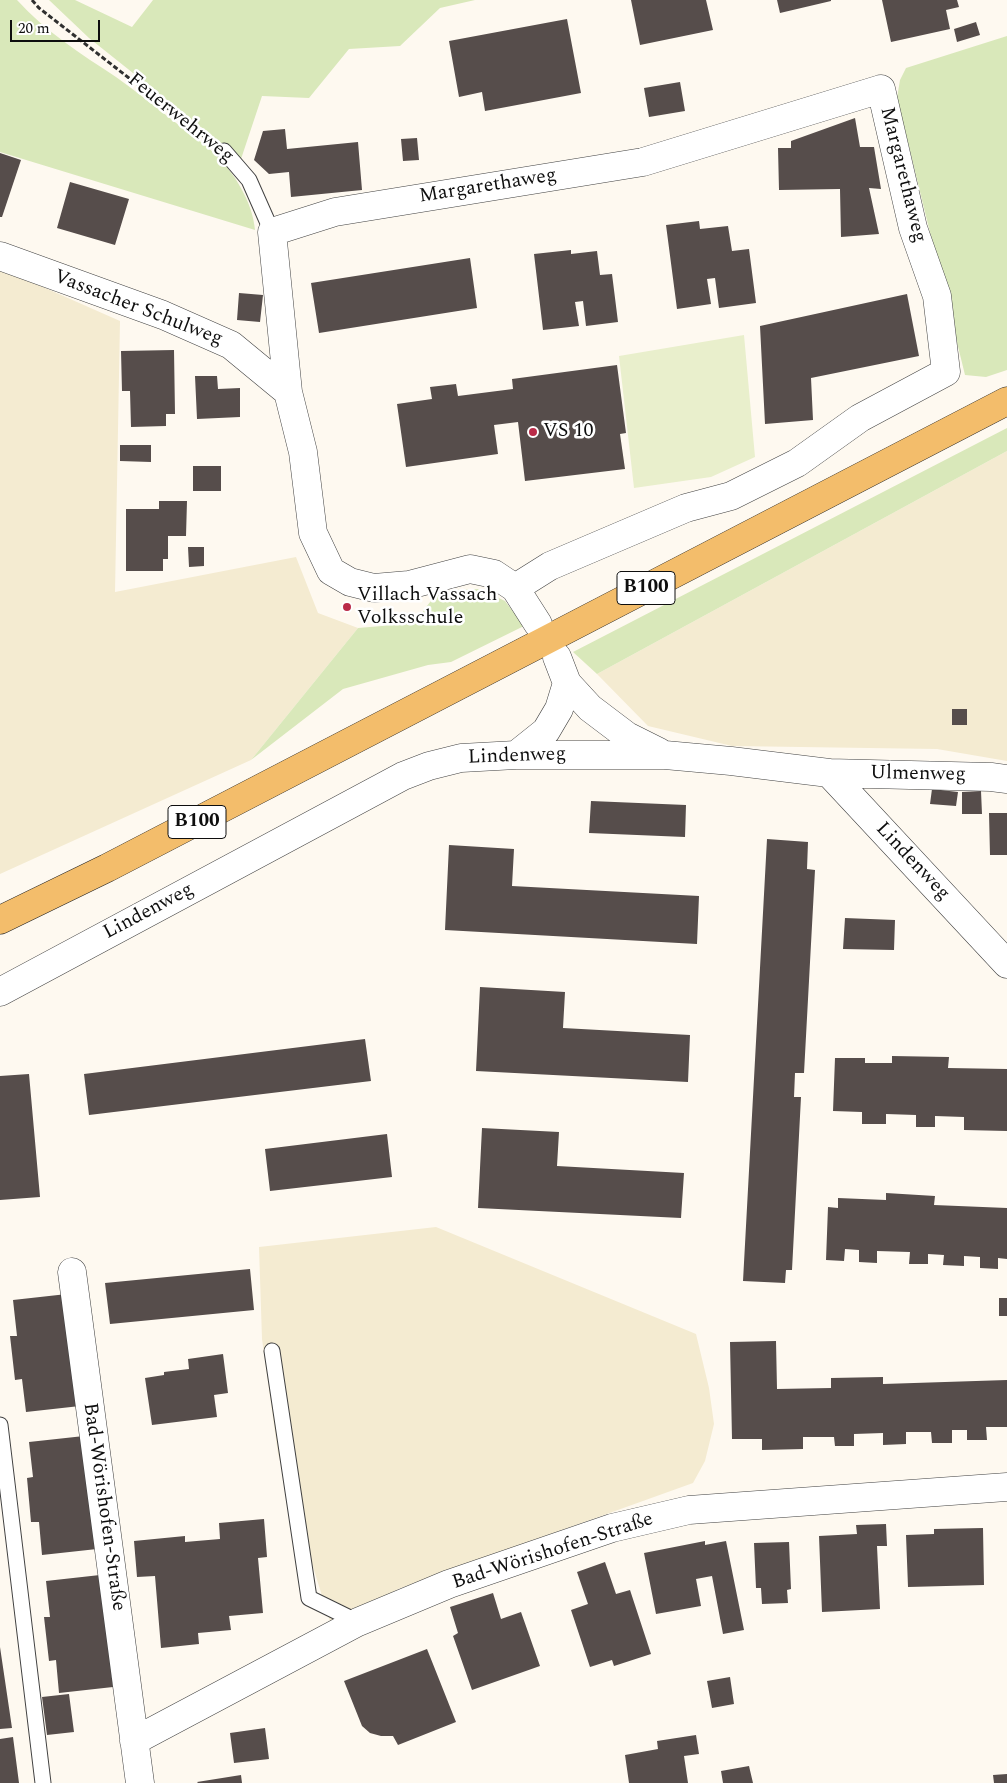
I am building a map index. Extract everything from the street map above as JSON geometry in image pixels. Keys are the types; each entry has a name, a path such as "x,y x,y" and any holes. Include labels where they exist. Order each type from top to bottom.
{"main road":[{"name":"B100","path":"5,922 1007,401"}],"street":[{"name":"Margarethaweg","path":"272,232 335,212 643,162 881,89 913,228 938,296 946,372 860,418 797,463 731,496 686,508 550,566 515,588"},
{"name":"Feuerwehrweg","path":"272,232 288,392"},
{"name":"Vassacher Schulweg","path":"0,256 163,315 231,345 288,392"},
{"path":"288,392 303,452 313,533 331,571 350,582 374,588 409,585 470,569 494,574 515,588 538,624"},
{"path":"558,657 567,683 590,708 627,736 665,755"},
{"path":"516,755 546,731 559,709 567,683"},
{"name":"Lindenweg","path":"0,992 403,776 429,766 462,758 516,755 665,755 829,773 1007,964"},
{"name":"Ulmenweg","path":"829,773 1007,779"},
{"name":"Bad-Wörishofen-Straße","path":"72,1272 140,1783"},
{"name":"Bad-Wörishofen-Straße","path":"134,1741 358,1622 449,1584 612,1528 690,1510 1007,1487"}],"lane":[{"name":"Feuerwehrweg","path":"224,152 249,180 272,232"},
{"path":"272,1351 309,1598 358,1622"},
{"path":"0,1425 43,1783"}],"path":[{"name":"Feuerwehrweg","path":"32,0 39,8 224,152"}],"shaded area":[{"path":"0,268 120,321 115,592 296,557 318,613 358,628 251,760 0,874"},
{"path":"1007,451 1007,761 937,749 732,746 648,726 597,674"},
{"path":"436,1227 696,1334 709,1388 714,1424 705,1461 693,1483 398,1589 332,1628 278,1454 262,1339 259,1247"}],"green space":[{"path":"0,0 17,0 51,32 125,83 212,151 229,170 241,189 251,209 255,230 0,152"},
{"path":"49,0 75,0 132,27 153,0 475,0 440,8 400,46 349,49 309,98 262,96 241,159 89,38"},
{"path":"1007,36 1007,370 986,377 965,375 897,98 900,80 906,68"},
{"path":"744,335 755,457 711,477 634,488 619,356"},
{"path":"1007,428 1007,451 597,674 573,652"},
{"path":"480,589 505,601 524,626 451,662 428,665 343,689 251,760 358,628 382,626 420,617 432,600 444,592"}],"building":[{"path":"631,0 706,0 713,30 640,45"},
{"path":"777,0 831,0 831,1 780,13"},
{"path":"882,0 957,0 959,7 946,10 950,29 891,42"},
{"path":"567,19 581,93 485,111 482,92 459,97 449,41"},
{"path":"976,22 980,35 957,42 954,29"},
{"path":"680,82 685,111 649,117 644,88"},
{"path":"855,118 860,147 874,147 881,189 869,188 879,234 841,237 840,189 779,190 778,148 791,148 791,141"},
{"path":"285,129 287,149 358,142 362,190 291,197 289,172 269,174 254,160 263,131"},
{"path":"417,138 419,160 403,161 401,139"},
{"path":"0,153 21,160 2,217 0,217"},
{"path":"70,182 129,199 115,245 57,228"},
{"path":"699,221 700,229 728,226 732,251 749,249 756,303 719,308 715,278 707,279 711,304 677,309 666,225"},
{"path":"571,250 571,254 597,251 600,275 612,274 618,322 586,326 583,301 575,302 579,326 543,330 534,254"},
{"path":"470,258 477,308 319,333 311,283"},
{"path":"239,293 263,295 260,322 237,320"},
{"path":"907,294 919,356 811,378 813,420 765,424 760,326"},
{"path":"174,350 175,414 166,414 166,426 131,427 130,391 122,391 121,351"},
{"path":"617,365 626,433 620,434 625,469 525,481 518,422 494,425 498,454 406,467 397,404 432,399 430,387 456,384 458,396 513,389 512,379"},
{"path":"195,376 217,376 218,389 240,388 240,417 197,419"},
{"path":"120,445 151,445 151,462 120,461"},
{"path":"193,466 221,466 221,491 193,491"},
{"path":"159,501 187,501 186,536 168,536 168,559 163,559 163,571 126,571 126,509 159,509"},
{"path":"188,547 204,547 204,566 189,567"},
{"path":"952,709 967,709 967,725 952,725"},
{"path":"932,789 958,792 956,806 930,804"},
{"path":"981,791 982,814 962,814 962,792"},
{"path":"591,801 686,805 685,837 589,833"},
{"path":"989,813 1007,813 1007,855 990,855"},
{"path":"767,839 808,842 807,869 815,870 804,1073 795,1073 794,1097 801,1097 792,1270 786,1270 785,1283 743,1281"},
{"path":"449,845 514,849 512,886 699,896 697,944 445,930"},
{"path":"845,918 895,920 894,950 843,949"},
{"path":"480,987 565,992 563,1028 690,1035 688,1082 476,1071"},
{"path":"365,1039 371,1081 89,1115 84,1074"},
{"path":"892,1056 949,1057 948,1068 1007,1069 1007,1131 964,1130 964,1117 935,1116 935,1127 916,1127 916,1115 886,1114 886,1124 862,1124 862,1112 833,1111 835,1058 865,1058 865,1063 892,1063"},
{"path":"29,1074 40,1197 0,1200 0,1076"},
{"path":"482,1128 559,1132 557,1166 684,1173 681,1218 478,1208"},
{"path":"387,1134 392,1177 270,1191 265,1149"},
{"path":"886,1193 935,1196 934,1205 1007,1208 1007,1259 998,1258 998,1269 980,1268 980,1257 964,1256 964,1266 943,1265 944,1255 928,1254 928,1264 909,1264 910,1252 877,1251 877,1263 859,1262 859,1250 845,1249 844,1261 826,1260 828,1207 838,1208 838,1198 886,1200"},
{"path":"250,1269 254,1310 110,1324 105,1283"},
{"path":"67,1294 80,1406 26,1412 22,1379 15,1380 10,1336 17,1336 13,1300"},
{"path":"999,1298 1007,1298 1007,1316 999,1316"},
{"path":"776,1341 777,1389 831,1388 831,1378 883,1377 883,1384 1007,1380 1007,1427 986,1427 987,1440 967,1440 967,1430 952,1430 952,1443 932,1443 931,1432 906,1432 906,1444 883,1445 883,1433 854,1434 854,1446 835,1446 834,1437 803,1437 803,1449 762,1450 762,1439 732,1439 730,1342"},
{"path":"223,1354 228,1393 214,1395 217,1417 152,1425 145,1378 164,1375 164,1372 189,1369 188,1359"},
{"path":"84,1436 97,1549 42,1555 39,1522 31,1522 27,1478 33,1477 29,1442"},
{"path":"264,1519 267,1557 258,1558 263,1613 229,1616 231,1630 198,1633 199,1644 161,1648 155,1576 137,1577 134,1541 185,1536 185,1542 220,1539 219,1523"},
{"path":"886,1524 887,1546 877,1546 880,1609 822,1612 819,1536 857,1534 856,1525"},
{"path":"983,1528 984,1585 908,1587 906,1535 934,1534 934,1529"},
{"path":"705,1541 705,1545 726,1541 744,1630 723,1634 712,1576 696,1579 701,1606 656,1614 644,1553"},
{"path":"789,1542 791,1589 787,1590 788,1603 762,1604 761,1588 756,1588 754,1543"},
{"path":"605,1562 616,1594 630,1590 651,1654 614,1666 612,1660 590,1667 571,1610 588,1604 577,1572"},
{"path":"100,1575 113,1687 59,1693 56,1660 49,1661 44,1617 50,1617 46,1581"},
{"path":"493,1593 501,1619 521,1612 540,1666 472,1690 453,1636 458,1633 450,1607"},
{"path":"0,1647 12,1728 0,1729"},
{"path":"427,1649 456,1722 398,1745 393,1736 381,1736 370,1733 362,1726 344,1681"},
{"path":"730,1677 734,1704 712,1708 707,1681"},
{"path":"69,1694 74,1732 47,1735 42,1697"},
{"path":"265,1728 269,1759 234,1763 230,1733"},
{"path":"696,1735 699,1754 684,1756 688,1783 629,1783 625,1755 658,1749 657,1741"},
{"path":"13,1737 19,1783 0,1783 0,1739"},
{"path":"749,1766 753,1783 723,1783 721,1771"},
{"path":"1007,1774 1007,1783 994,1783 993,1775"},
{"path":"241,1775 242,1783 197,1782"}],"place":[{"name":"VS 10","path":"533,432"},
{"name":"Villach Vassach Volksschule","path":"347,607"}]}
